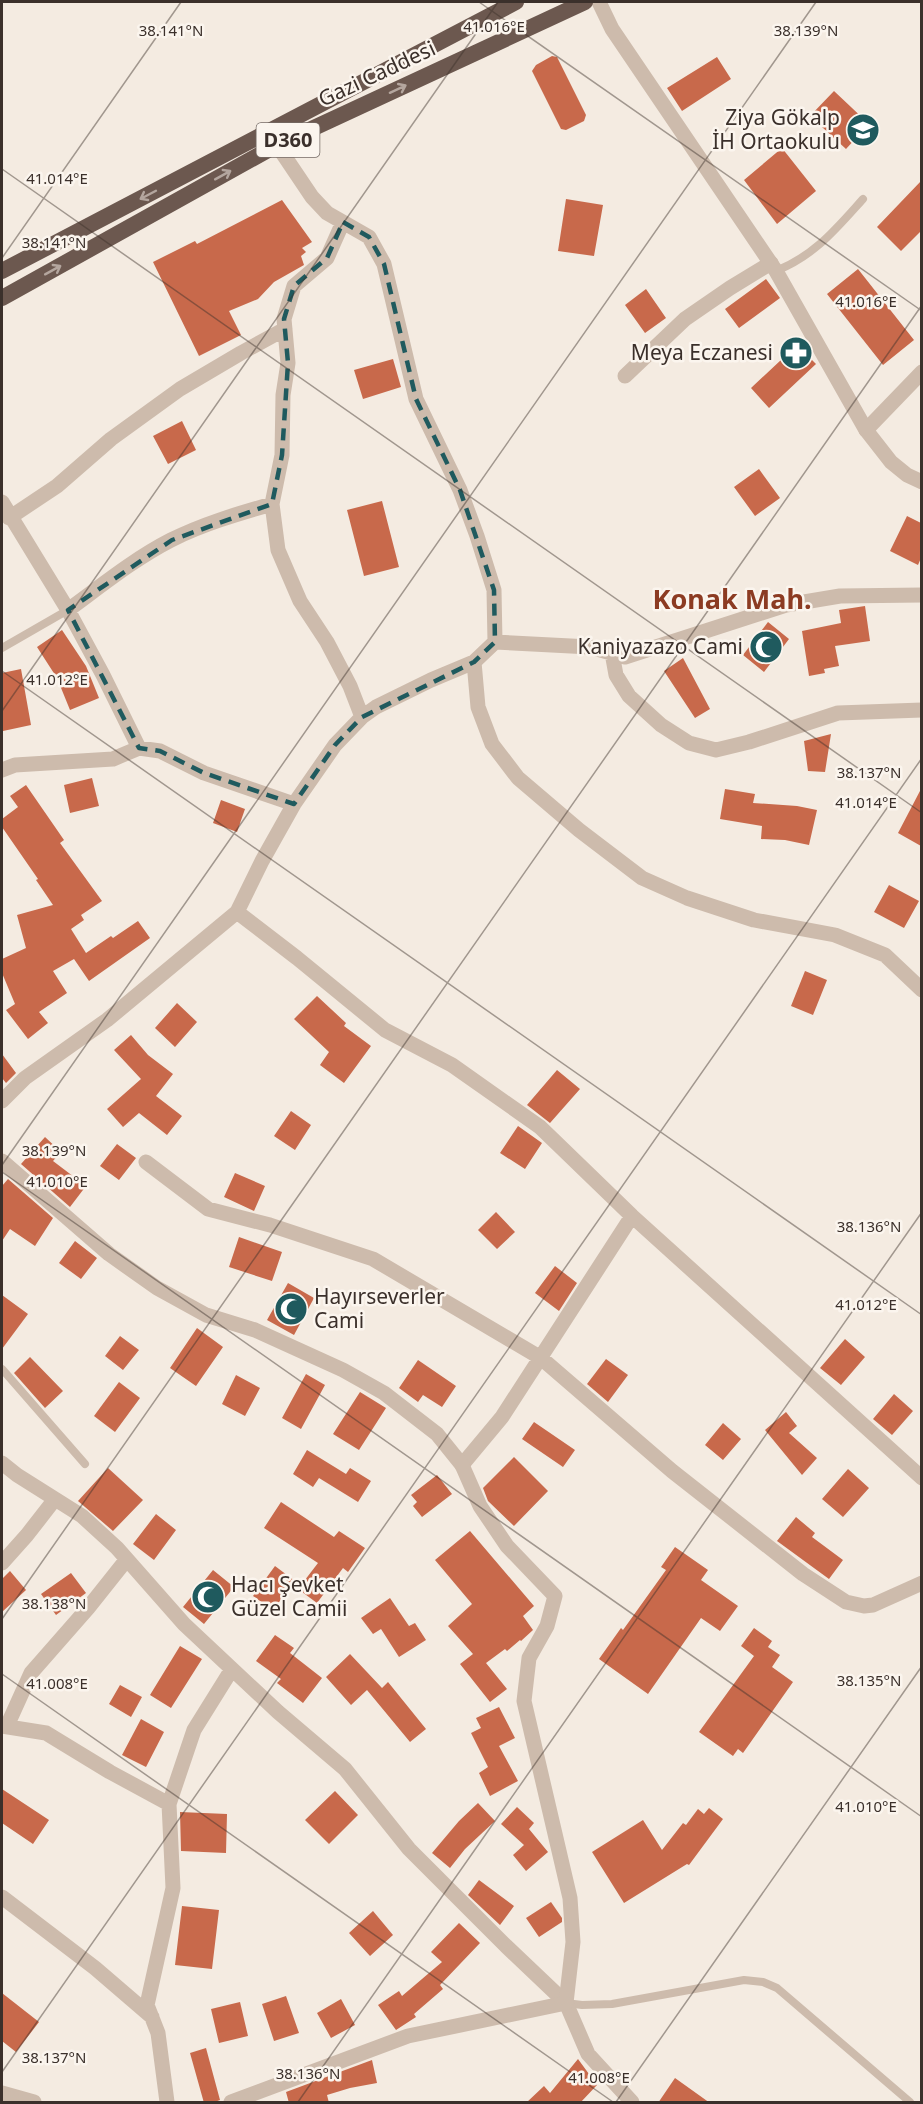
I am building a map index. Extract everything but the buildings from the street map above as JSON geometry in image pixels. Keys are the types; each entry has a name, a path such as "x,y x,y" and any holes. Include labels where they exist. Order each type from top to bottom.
{"highway":[{"name":"Gazi Caddesi","path":"2,271 516,2"},
{"name":"Gazi Caddesi","path":"2,298 277,145 585,2"}],"street":[{"path":"599,2 612,29 774,267 866,430 891,462 907,475 921,482"},
{"path":"277,145 312,197 327,213 369,237 384,264 416,399 460,490 494,590 495,642"},
{"path":"343,222 327,258 294,286 284,319 288,363 283,395 282,455 272,504 278,550 300,601 327,642 350,686 362,717"},
{"path":"625,376 686,319 730,288 774,267"},
{"path":"9,518 57,486 111,439 180,389 285,329"},
{"path":"866,430 921,372"},
{"path":"2,502 9,518 68,610 139,748"},
{"path":"68,610 136,561 172,540 221,519 272,504"},
{"path":"2,1101 25,1078 107,1020 237,912 294,804 335,745 362,717 376,707 474,662 495,642 590,647 625,657 786,605 840,596 921,595"},
{"path":"612,654 616,675 629,696 661,725 689,743 716,750 749,742 838,713 921,710"},
{"path":"474,662 477,706 492,744 518,778 579,830 642,878 687,898 754,920 835,935 885,955 921,990"},
{"path":"2,770 15,765 113,759 139,748 160,751 204,773 294,804"},
{"path":"237,912 385,1030 452,1065 540,1127 632,1216 921,1478"},
{"path":"2,1161 109,1254 157,1288 206,1315 255,1330 343,1370 384,1393 436,1434 462,1465 480,1506 507,1546 555,1596 547,1626 529,1658 524,1701 570,1898 573,1942 566,2003"},
{"path":"146,1162 208,1209 270,1225 373,1259 541,1358 672,1471 803,1574 838,1598 854,1605 873,1605 921,1583"},
{"path":"462,1465 502,1417 632,1216"},
{"path":"2,1463 17,1476 82,1516 127,1559 184,1624 278,1712 345,1770 409,1849 566,2003 588,2054 632,2103"},
{"path":"2,1482 17,1476"},
{"path":"2,1563 55,1499"},
{"path":"127,1559 31,1673 4,1726 46,1733 169,1804"},
{"path":"167,2103 158,2033 147,2005 173,1888 169,1804 194,1730 232,1669"},
{"path":"2,1897 95,1968 152,2017"},
{"path":"231,2103 408,2036 566,2003"},
{"path":"3,2097 34,2103"}],"lane":[{"path":"774,267 802,259 816,249 862,199"},
{"path":"2,648 68,610"},
{"path":"2,1369 85,1464"},
{"path":"566,2003 612,2004 744,1980 763,1982 783,1993 910,2103"}],"highlighted area":[{"path":"343,222 369,237 384,264 416,399 460,490 494,590 495,642 474,662 362,717 335,745 294,804 204,773 160,751 139,748 68,610 172,540 272,504 282,455 288,363 284,319 294,286 327,258"}],"place":[{"name":"Ziya Gökalp İH Ortaokulu","path":"863,130"},
{"name":"Meya Eczanesi","path":"796,353"},
{"name":"Kaniyazazo Cami","path":"766,647"},
{"name":"Hayırseverler Cami","path":"291,1309"},
{"name":"Hacı Şevket Güzel Camii","path":"208,1597"}],"district":[{"name":"Konak Mah.","path":"732,600"}]}
